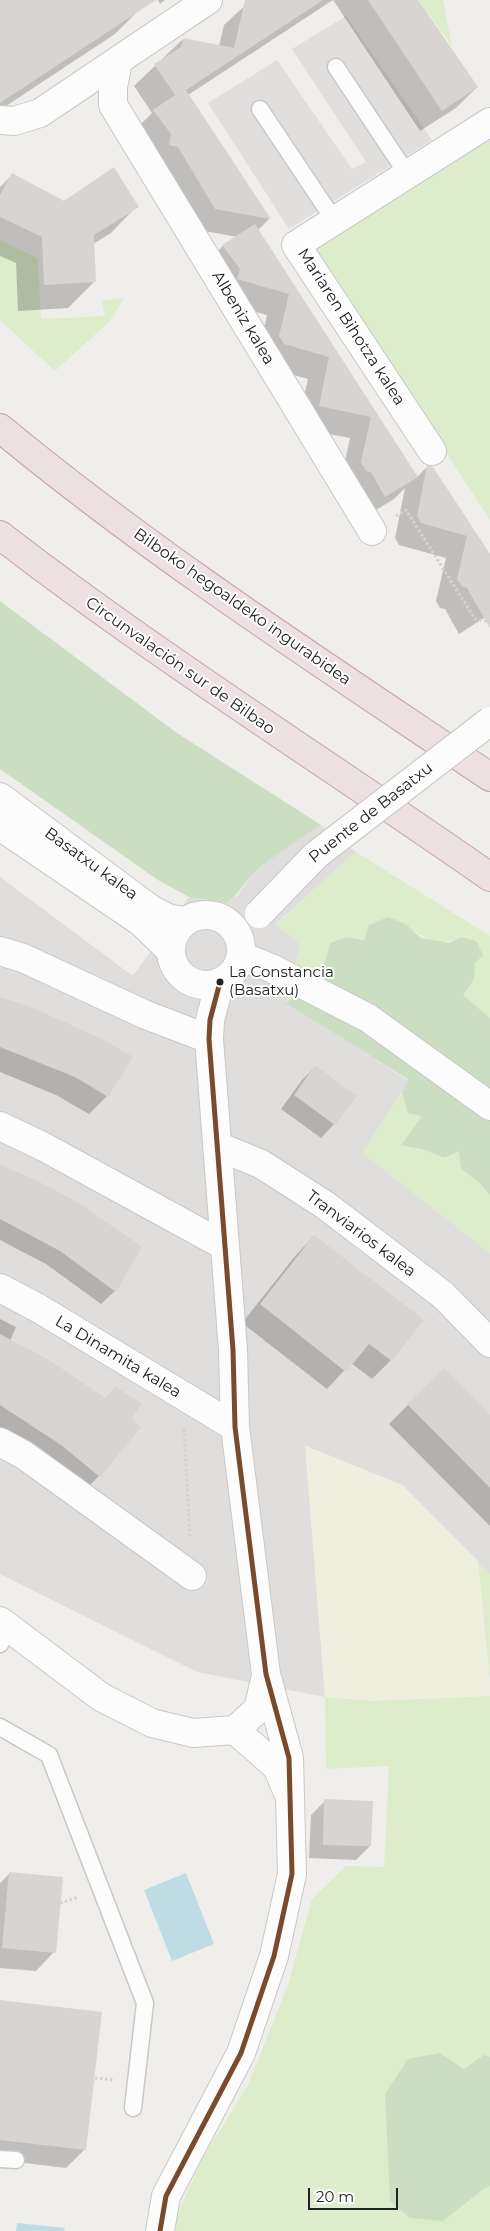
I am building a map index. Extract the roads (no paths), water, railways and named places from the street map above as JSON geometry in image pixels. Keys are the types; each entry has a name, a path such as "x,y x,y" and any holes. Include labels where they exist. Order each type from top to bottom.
{"highway":[{"name":"Bilboko hegoaldeko ingurabidea","path":"0,428 124,526 280,636 490,777"},
{"name":"Circunvalación sur de Bilbao","path":"0,535 74,592 232,704 490,877"}],"street":[{"path":"56,103 208,0"},
{"path":"0,120 14,121 77,95 87,95 113,105 113,87 118,61"},
{"name":"Albeniz kalea","path":"113,105 372,531"},
{"name":"Mariaren Bihotza kalea","path":"432,451 296,245 490,122"},
{"name":"Puente de Basatxu","path":"234,929 260,914 316,855 490,721"},
{"name":"Basatxu kalea","path":"0,797 152,910 170,919 187,921"},
{"name":"Basatxu kalea","path":"0,826 142,922 171,950"},
{"path":"188,980 204,984 220,982 237,967 241,956 239,937 234,929 217,917 196,917 187,921 173,939 171,950 176,968 188,980 210,1030"},
{"path":"0,952 23,958 146,1015 210,1030"},
{"path":"241,956 271,968 368,1018 490,1106"},
{"path":"160,2231 166,2196 241,2053 274,1956 292,1874 289,1758 266,1674 235,1426 233,1350 210,1030 220,982"},
{"path":"0,1126 44,1146 225,1246"},
{"name":"Tranviarios kalea","path":"217,1146 261,1164 325,1204 443,1295 490,1343"},
{"name":"La Dinamita kalea","path":"0,1288 38,1308 235,1426"},
{"path":"0,1442 24,1455 192,1576"},
{"path":"3,1631 101,1697 152,1724 193,1733 235,1730 258,1709 266,1674"},
{"path":"235,1730 277,1768 290,1796"}],"lane":[{"path":"336,67 407,174"},
{"path":"260,109 334,220"},
{"path":"0,1728 49,1755 145,2003 133,2108"}],"water":[{"path":"186,1873 214,1944 172,1961 144,1890"},
{"path":"17,2223 65,2228 64,2231 16,2231"}],"place":[{"name":"La Constancia (Basatxu)","path":"220,982"}]}
